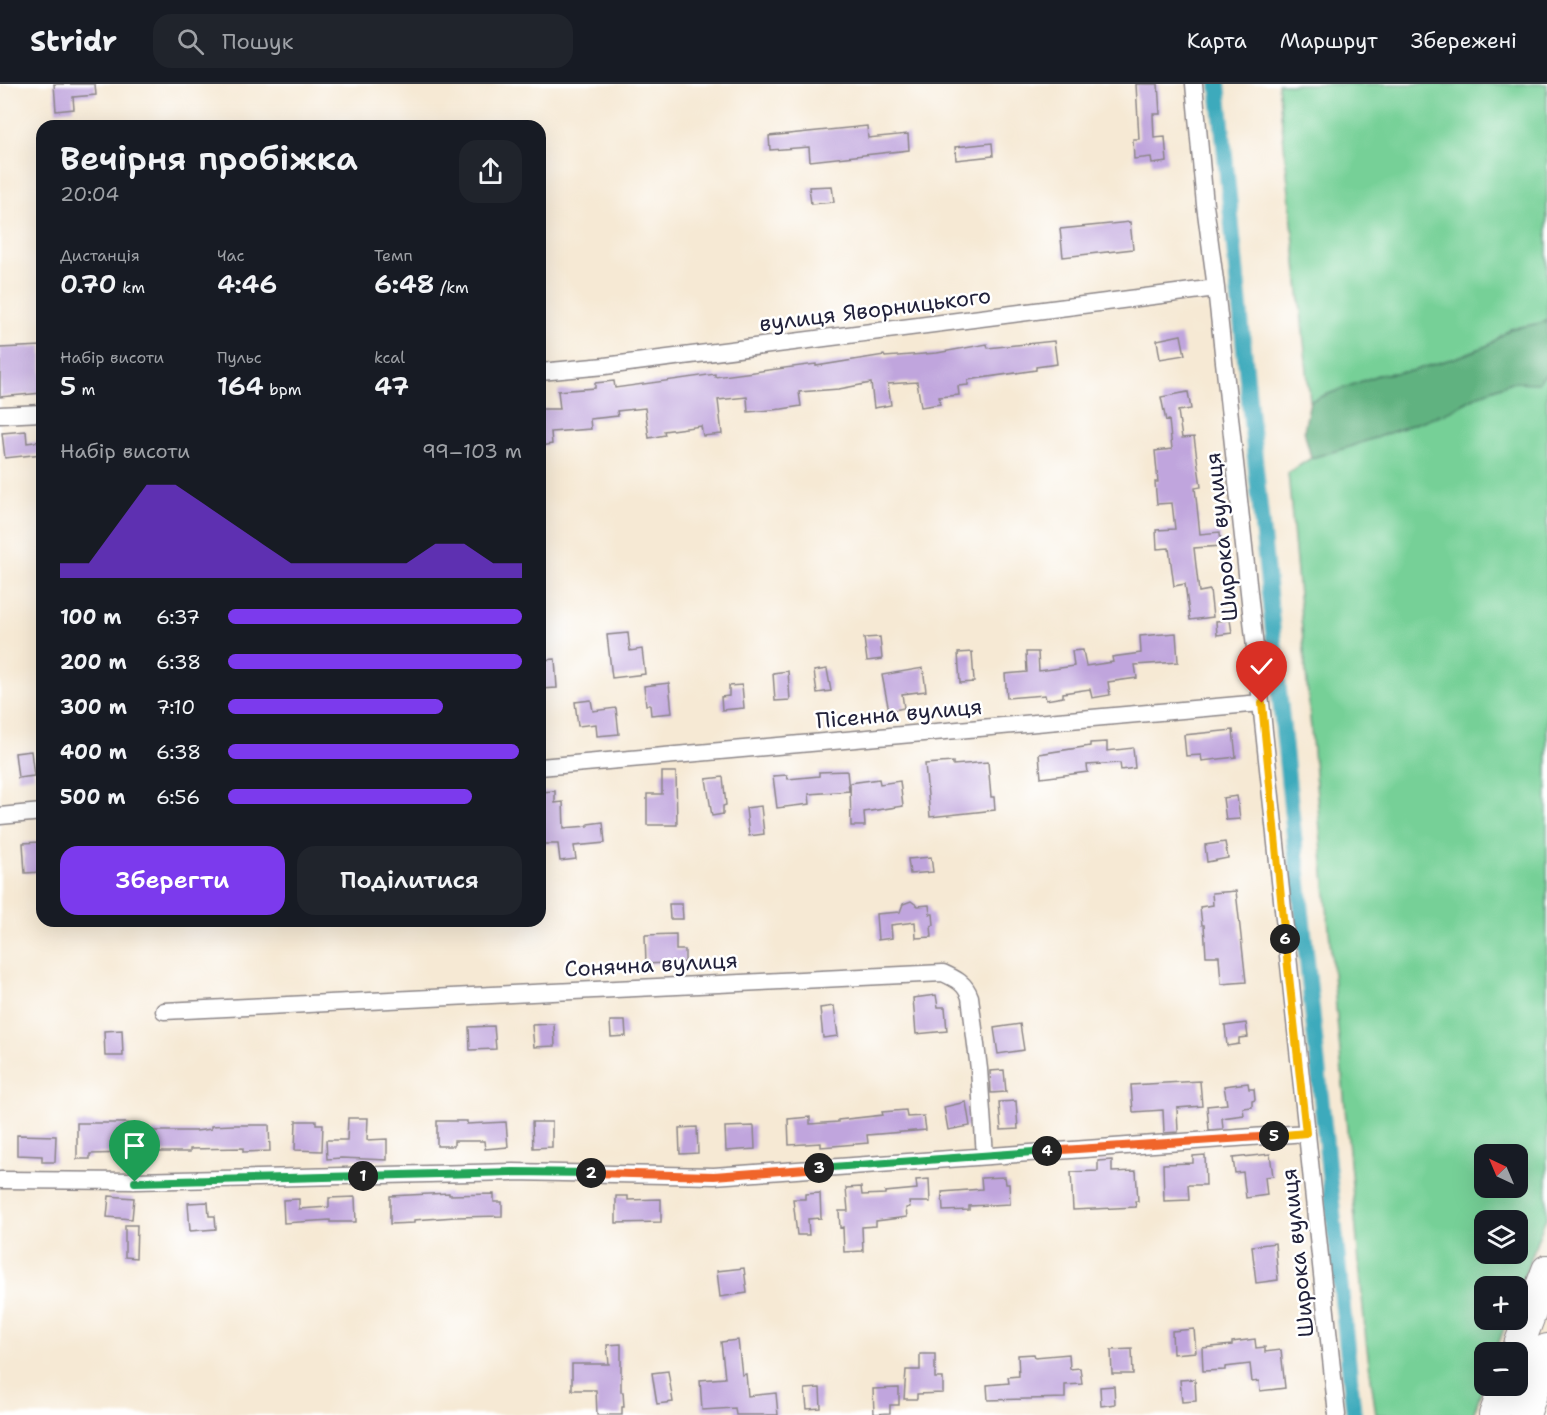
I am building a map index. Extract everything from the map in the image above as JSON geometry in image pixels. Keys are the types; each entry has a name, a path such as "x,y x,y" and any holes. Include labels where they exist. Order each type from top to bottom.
{"highway":[{"path":"1520,1342 1547,1270"},
{"path":"1525,1415 1547,1349"},
{"path":"1494,1415 1501,1396"}],"street":[{"name":"Широка вулиця","path":"1194,84 1205,205 1262,703 1332,1415"},
{"name":"вулиця Яворницького","path":"546,371 605,366 1216,288"},
{"path":"0,416 36,413"},
{"name":"Пісенна вулиця","path":"546,766 1262,703"},
{"path":"0,816 36,813"},
{"name":"Сонячна вулиця","path":"164,1011 943,973 958,980 966,987 970,998 979,1069 985,1156"},
{"path":"0,1180 135,1182 513,1172 714,1176 1306,1133"}],"green space":[{"path":"1278,84 1547,84 1547,319 1541,323 1510,329 1489,345 1461,356 1412,371 1378,375 1310,401"},
{"path":"1547,319 1547,373 1538,383 1511,382 1481,394 1448,412 1311,458 1304,430 1310,401 1378,375 1412,371 1461,356 1489,345 1510,329 1541,323"},
{"path":"1547,373 1547,1215 1524,1276 1474,1276 1474,1330 1503,1330 1499,1342 1474,1342 1474,1396 1480,1396 1473,1415 1376,1415 1366,1341 1288,473 1311,458 1448,412 1481,394 1511,382 1541,379"}],"building":[{"path":"54,84 95,84 96,95 73,97 74,109 56,111"},
{"path":"1136,84 1158,84 1160,114 1153,114 1154,138 1165,137 1167,162 1152,164 1151,157 1134,159 1133,139 1139,139"},
{"path":"867,126 868,138 908,134 909,150 810,161 809,147 770,150 769,136"},
{"path":"992,143 993,156 956,160 955,147"},
{"path":"832,186 834,202 811,204 809,187"},
{"path":"1130,222 1133,249 1063,257 1060,229"},
{"path":"1181,335 1185,355 1160,359 1157,340"},
{"path":"1054,341 1057,364 1036,367 1036,370 968,380 968,385 958,386 959,395 939,397 940,404 921,407 917,382 888,384 891,405 874,408 871,383 839,389 799,392 801,406 782,409 748,412 747,397 718,400 722,434 703,436 701,426 664,431 665,435 649,438 645,408 617,411 618,416 590,419 591,429 551,432 552,444 546,445 546,409 560,409 558,391 595,388 595,383 614,381 615,388 715,374 715,377 816,364 816,366 884,355 885,357 937,353 987,344 988,348"},
{"path":"36,346 36,394 0,397 0,348"},
{"path":"1188,392 1191,409 1178,411 1182,438 1194,437 1201,487 1195,488 1200,534 1220,532 1221,546 1194,548 1199,592 1210,590 1213,617 1190,620 1185,584 1174,586 1169,548 1157,549 1156,530 1175,529 1172,503 1157,504 1155,482 1158,482 1155,451 1172,449 1169,420 1166,421 1161,397"},
{"path":"26,431 27,443 36,442 36,455 5,458 2,433"},
{"path":"1230,620 1232,633 1217,635 1216,621"},
{"path":"628,633 630,651 642,649 645,674 612,678 607,635"},
{"path":"1176,633 1178,662 1135,665 1137,678 1108,682 1110,695 1092,698 1090,689 1063,693 1063,697 1046,700 1045,695 1007,698 1005,674 1027,672 1026,652 1038,652 1039,671 1074,666 1072,651 1083,650 1086,666 1113,662 1112,657 1141,653 1140,636"},
{"path":"880,637 882,659 867,661 864,638"},
{"path":"972,652 974,682 960,683 958,653"},
{"path":"555,659 557,688 546,689 546,660"},
{"path":"923,668 926,691 902,694 904,708 889,711 882,675"},
{"path":"827,669 831,691 817,693 814,671"},
{"path":"788,671 790,700 775,701 773,673"},
{"path":"669,683 672,713 651,715 650,705 646,705 644,686"},
{"path":"742,685 744,708 722,710 721,697 729,696 729,686"},
{"path":"591,700 593,711 616,708 619,734 597,736 596,724 578,726 575,702"},
{"path":"1233,730 1236,757 1202,761 1201,755 1186,756 1184,735"},
{"path":"1107,742 1107,751 1133,748 1135,768 1121,770 1120,763 1087,765 1088,772 1041,778 1039,754 1090,746 1090,743"},
{"path":"31,751 34,776 18,778 15,753"},
{"path":"953,762 953,765 988,762 991,797 994,797 995,810 930,817 925,764"},
{"path":"847,771 849,791 809,794 810,804 777,808 773,776 787,775 788,779 819,776 819,772"},
{"path":"662,772 676,772 677,825 647,825 647,794 662,794"},
{"path":"723,777 726,805 723,806 723,814 712,816 706,779"},
{"path":"879,779 880,784 900,781 903,806 864,812 865,826 851,826 850,783"},
{"path":"555,791 555,803 563,802 564,828 603,822 605,843 574,846 576,859 560,861 558,844 546,844 546,792"},
{"path":"1237,796 1240,819 1226,820 1223,798"},
{"path":"761,806 764,834 749,836 746,808"},
{"path":"36,842 36,872 25,873 23,843"},
{"path":"1225,842 1228,858 1207,862 1205,845"},
{"path":"931,857 933,872 910,874 908,859"},
{"path":"1236,891 1246,982 1221,984 1219,956 1206,956 1200,907 1213,905 1212,893"},
{"path":"911,901 918,906 929,905 930,914 933,914 932,937 916,938 915,922 891,925 892,938 878,940 876,914 900,912 903,904"},
{"path":"669,904 682,904 683,919 670,919"},
{"path":"676,934 676,950 685,950 685,962 646,964 645,935"},
{"path":"936,995 938,1007 945,1007 947,1031 916,1034 913,998"},
{"path":"834,1006 838,1036 823,1038 820,1008"},
{"path":"610,1021 625,1021 626,1036 611,1037"},
{"path":"1246,1023 1248,1037 1239,1038 1239,1044 1227,1046 1225,1026"},
{"path":"554,1024 555,1046 534,1047 532,1025"},
{"path":"1020,1024 1024,1050 998,1054 994,1028"},
{"path":"494,1026 496,1049 470,1050 469,1027"},
{"path":"122,1030 123,1056 105,1056 104,1031"},
{"path":"1004,1070 1006,1092 991,1093 990,1071"},
{"path":"1200,1081 1202,1106 1177,1108 1178,1132 1164,1133 1163,1110 1133,1112 1131,1085"},
{"path":"1248,1083 1249,1089 1254,1089 1255,1100 1252,1101 1252,1107 1243,1108 1244,1115 1222,1118 1223,1129 1209,1130 1207,1106 1227,1104 1224,1086"},
{"path":"1016,1101 1018,1129 1001,1130 999,1102"},
{"path":"966,1102 970,1126 948,1130 944,1107"},
{"path":"906,1110 907,1117 924,1116 926,1130 867,1135 868,1143 821,1147 821,1143 789,1145 788,1119 810,1117 810,1124 838,1122 838,1120 883,1115 882,1112"},
{"path":"348,1118 368,1118 367,1140 387,1139 387,1160 327,1159 326,1140 347,1140"},
{"path":"296,1121 316,1121 316,1124 323,1124 322,1151 295,1150"},
{"path":"437,1121 467,1121 467,1124 506,1122 508,1147 485,1149 484,1141 454,1141 454,1146 437,1146"},
{"path":"532,1122 552,1122 552,1147 533,1148"},
{"path":"77,1123 127,1123 128,1153 90,1154 90,1159 77,1159"},
{"path":"269,1125 270,1151 243,1152 243,1148 153,1152 153,1131 196,1131 211,1129 211,1126"},
{"path":"754,1126 755,1149 726,1151 725,1127"},
{"path":"697,1127 698,1153 680,1154 679,1128"},
{"path":"17,1135 56,1136 55,1162 42,1162 42,1156 17,1155"},
{"path":"1270,1154 1273,1176 1265,1177 1267,1195 1246,1198 1243,1172 1235,1173 1233,1158"},
{"path":"1205,1155 1206,1185 1188,1185 1189,1200 1164,1201 1163,1164 1193,1163 1193,1156"},
{"path":"1112,1160 1112,1172 1136,1171 1138,1201 1135,1201 1136,1207 1073,1210 1071,1172 1098,1171 1098,1161"},
{"path":"1005,1177 1006,1184 1009,1184 1010,1204 969,1206 969,1210 943,1211 942,1192 982,1189 981,1178"},
{"path":"929,1179 930,1202 909,1202 910,1207 906,1208 907,1217 876,1221 876,1226 862,1227 863,1251 844,1252 843,1227 840,1228 839,1211 848,1211 846,1188 861,1187 862,1195 885,1194 885,1192 917,1189 916,1180"},
{"path":"449,1193 449,1195 494,1194 494,1202 502,1202 502,1216 455,1217 390,1224 390,1196"},
{"path":"820,1193 821,1218 808,1219 809,1235 797,1235 793,1199 805,1199 805,1194"},
{"path":"109,1196 134,1198 132,1219 107,1217"},
{"path":"616,1196 628,1196 628,1200 661,1199 661,1222 616,1223"},
{"path":"355,1197 356,1222 330,1222 330,1220 284,1223 283,1200 299,1199 299,1209 329,1207 329,1198"},
{"path":"208,1202 209,1216 215,1216 216,1229 190,1231 188,1203"},
{"path":"125,1225 137,1225 136,1258 125,1257"},
{"path":"1275,1243 1278,1280 1256,1283 1252,1246"},
{"path":"744,1268 747,1293 720,1297 717,1271"},
{"path":"1194,1329 1196,1352 1173,1354 1172,1331"},
{"path":"1255,1339 1256,1348 1265,1347 1265,1352 1281,1350 1285,1388 1260,1391 1259,1381 1252,1382 1250,1364 1225,1367 1225,1370 1203,1371 1202,1348 1232,1345 1232,1342"},
{"path":"738,1340 742,1375 746,1374 748,1396 776,1393 778,1415 736,1415 735,1408 702,1410 700,1380 725,1378 721,1342"},
{"path":"621,1344 621,1392 623,1392 624,1407 622,1407 622,1415 597,1415 596,1390 572,1390 572,1364 609,1364 607,1345"},
{"path":"1132,1349 1133,1374 1112,1374 1111,1350"},
{"path":"920,1354 935,1354 935,1378 943,1378 943,1393 917,1394 917,1399 904,1399 906,1370 920,1370"},
{"path":"1034,1354 1035,1357 1069,1354 1070,1369 1080,1368 1082,1384 1065,1385 1065,1398 988,1400 987,1385 1009,1383 1008,1377 1019,1376 1018,1355"},
{"path":"668,1371 673,1402 657,1404 652,1373"},
{"path":"1195,1379 1196,1401 1182,1402 1180,1380"},
{"path":"1114,1386 1115,1404 1101,1406 1100,1387"},
{"path":"820,1388 821,1408 807,1409 805,1389"},
{"path":"899,1388 899,1405 890,1405 890,1413 874,1414 873,1389"}],"waterway":[{"path":"1218,84 1354,1415"}],"route":[{"path":"135,1182 513,1172 714,1176 1306,1133 1280,897 1262,703"}]}
